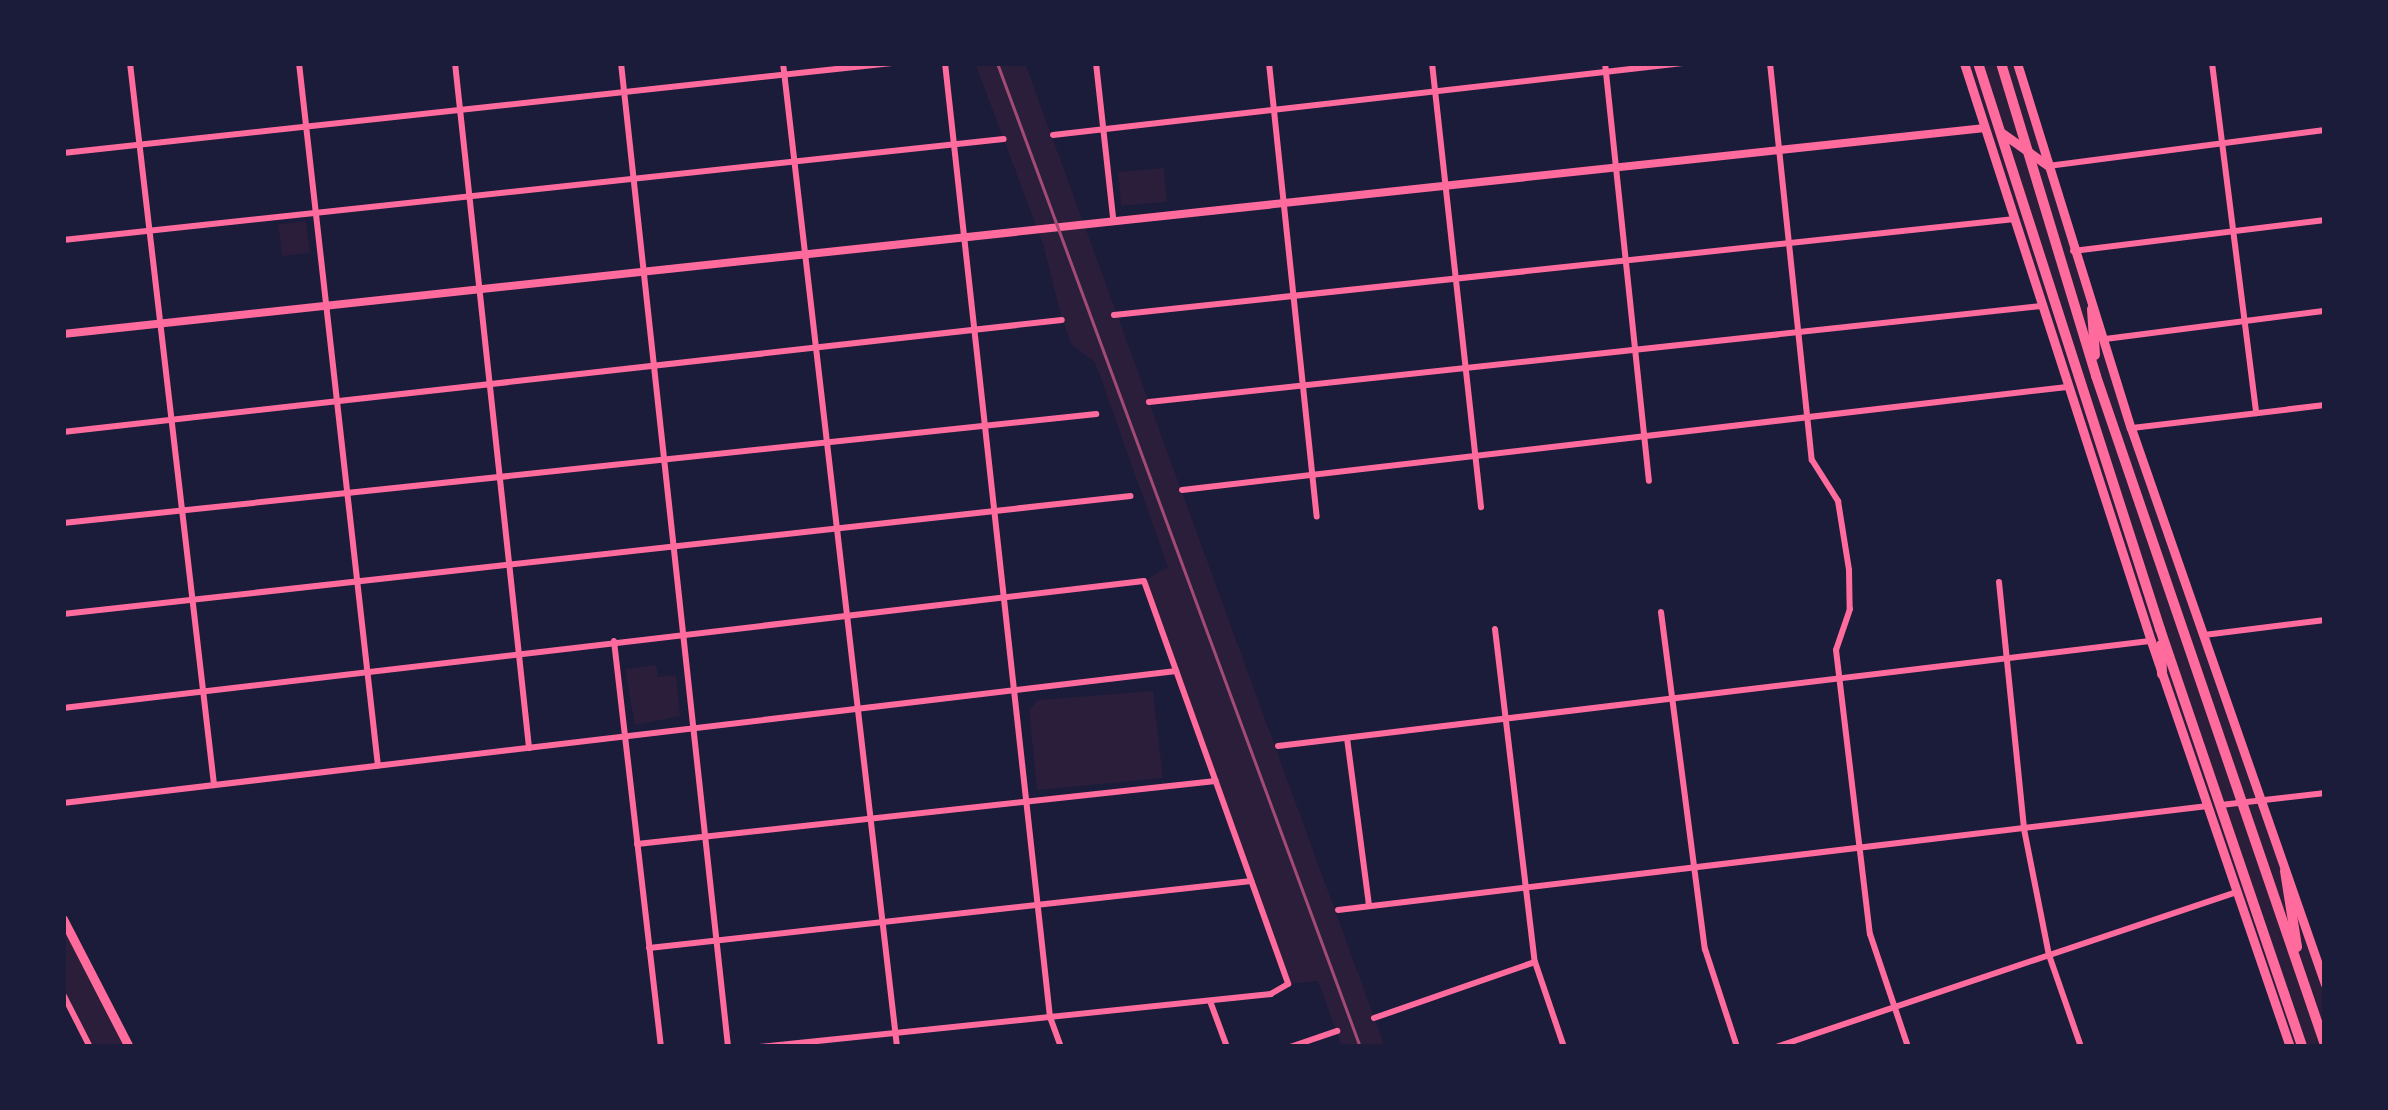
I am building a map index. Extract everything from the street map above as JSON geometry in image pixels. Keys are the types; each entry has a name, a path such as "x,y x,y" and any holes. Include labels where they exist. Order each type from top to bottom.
{"main road":[{"path":"1964,63 1985,128 2010,179 2160,629 2236,892 2289,1046"},
{"path":"1978,63 2001,129 2015,219 2150,641 2302,1047"},
{"path":"2001,63 2048,166 2200,635 2325,984"},
{"path":"2017,63 2028,151 2096,376 2325,1045"},
{"path":"1985,128 2001,129 2027,120"},
{"path":"2001,129 2048,166"},
{"path":"2010,179 2048,166"},
{"path":"2092,309 2096,376"},
{"path":"2160,629 2162,674"},
{"path":"2285,871 2302,980"},
{"path":"63,919 130,1047"}],"street":[{"path":"130,63 214,785"},
{"path":"299,63 378,766"},
{"path":"455,63 529,748"},
{"path":"621,63 728,1047"},
{"path":"783,63 897,1047"},
{"path":"63,153 892,63"},
{"path":"945,63 1050,1017 1061,1047"},
{"path":"1096,63 1113,218"},
{"path":"1268,63 1297,295 1317,516"},
{"path":"1432,63 1481,507"},
{"path":"1053,135 1605,67 1683,63"},
{"path":"1769,63 1812,460 1838,501 1849,570 1850,609 1836,650 1870,934 1908,1047"},
{"path":"2212,63 2256,413"},
{"path":"1605,67 1649,482"},
{"path":"63,334 1985,128"},
{"path":"2048,166 2325,130"},
{"path":"63,240 1004,139"},
{"path":"1114,315 2015,219"},
{"path":"2074,251 2325,220"},
{"path":"1149,402 2041,306"},
{"path":"2102,339 2325,311"},
{"path":"63,433 1061,320"},
{"path":"1182,490 2067,387"},
{"path":"2131,428 2325,405"},
{"path":"63,523 1096,414"},
{"path":"63,614 1130,496"},
{"path":"63,708 1144,581 1288,984 1271,994 759,1047"},
{"path":"1999,582 2024,829 2049,955 2081,1047"},
{"path":"1661,612 1705,949 1737,1047"},
{"path":"2200,635 2325,620"},
{"path":"1495,629 1535,962 1564,1047"},
{"path":"614,641 661,1047"},
{"path":"1278,746 2150,641"},
{"path":"63,802 1176,671"},
{"path":"1347,738 1369,906"},
{"path":"638,844 1216,781"},
{"path":"1338,910 2325,793"},
{"path":"650,948 1251,881"},
{"path":"1776,1047 2236,892"},
{"path":"1374,1018 1535,962"},
{"path":"63,994 90,1047"},
{"path":"1210,1001 1227,1047"},
{"path":"1290,1047 1336,1031"}],"shaded area":[{"path":"975,63 1025,63 1385,1047 1342,1047 1318,981 1288,984 1144,581 1168,567 1095,362 1072,345 1062,320 1043,244"},
{"path":"1964,63 2017,63 2074,251 2325,984 2325,1047 2290,1047 2205,806"},
{"path":"1164,168 1167,202 1121,206 1118,172"},
{"path":"306,221 310,253 282,256 278,224"},
{"path":"656,665 658,677 676,675 680,716 635,725 625,669"},
{"path":"1153,691 1163,778 1037,790 1029,710 1038,700"},
{"path":"63,919 129,1047 90,1047 63,994"}],"railway":[{"path":"997,63 1360,1047"}]}
